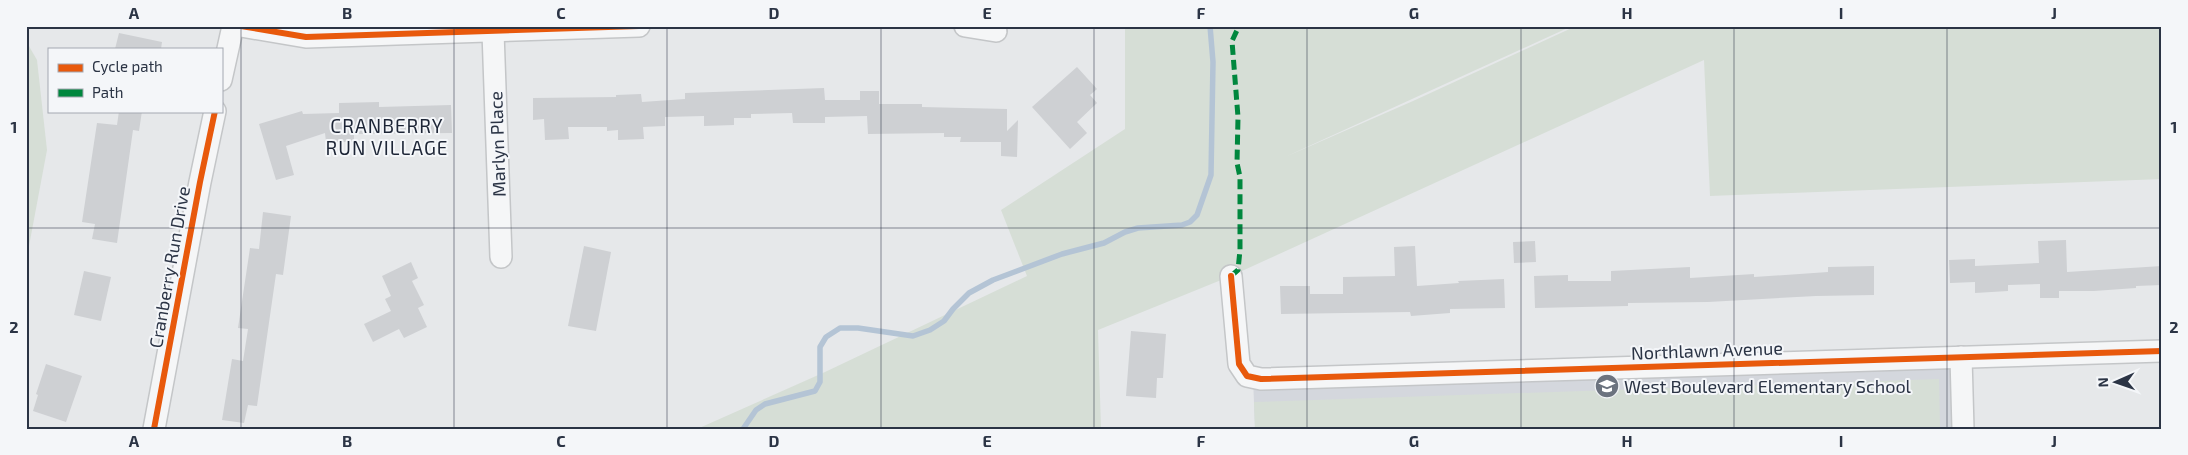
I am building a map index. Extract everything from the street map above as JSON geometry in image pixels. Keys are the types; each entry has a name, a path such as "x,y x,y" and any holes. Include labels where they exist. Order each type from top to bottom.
{"street":[{"path":"222,76 233,26"},
{"path":"241,26 306,37 639,26"},
{"path":"965,26 996,31"},
{"name":"Marlyn Place","path":"492,32 501,257"},
{"name":"Cranberry Run Drive","path":"154,429 215,112"},
{"name":"Northlawn Avenue","path":"1231,276 1239,364 1247,376 1253,377 1295,378 2162,351"},
{"path":"1960,357 1962,429"}],"shaded area":[{"path":"1125,26 1572,26 1285,157 1576,26 2162,26 2162,179 1710,196 1704,60 1231,276 1098,330 1101,429 697,429 825,372 1027,276 1001,210 1125,129"},
{"path":"26,41 37,60 47,150 26,262"},
{"name":"West Boulevard Elementary School","path":"1961,357 1963,429 1255,429 1253,377"},
{"name":"West Boulevard Elementary School","path":"1939,379 1940,429 1255,429 1254,402"}],"building":[{"path":"119,33 162,42 161,48 115,48"},
{"path":"1077,67 1097,89 1090,95 1097,103 1077,122 1087,133 1070,149 1032,107"},
{"path":"824,88 825,100 860,100 860,91 879,91 879,104 922,104 922,107 1007,109 1007,131 1018,120 1017,157 1001,156 1001,142 960,142 961,137 944,137 944,133 868,134 867,116 825,117 825,123 793,123 792,113 751,114 751,118 734,118 734,125 704,126 704,116 665,117 665,126 643,127 644,139 618,140 618,130 607,131 607,127 568,127 569,139 545,140 544,119 533,120 533,98 616,97 616,95 641,94 642,102 685,99 685,93"},
{"path":"379,102 379,107 451,105 452,133 354,134 354,142 326,142 325,133 286,146 294,175 276,180 259,124 302,111 303,114 339,113 339,103"},
{"path":"119,112 142,112 139,131 133,130 117,243 92,239 95,224 82,222 97,123 117,125"},
{"path":"263,212 291,216 283,275 276,274 257,406 248,405 244,423 222,420 232,359 243,361 248,329 238,328 250,248 259,249"},
{"path":"2066,240 2067,272 2162,266 2162,285 2094,291 2059,291 2059,298 2040,298 2040,284 2008,285 2008,291 1975,293 1975,282 1950,283 1949,260 1975,259 1975,266 2039,263 2038,241"},
{"path":"1535,241 1536,262 1514,263 1513,242"},
{"path":"584,246 611,252 596,331 568,326"},
{"path":"1415,246 1417,286 1459,283 1458,281 1504,279 1505,308 1450,309 1450,313 1411,316 1410,312 1281,314 1280,286 1310,286 1310,294 1343,294 1343,277 1395,276 1394,247"},
{"path":"411,262 418,278 412,281 424,305 418,308 427,327 404,338 399,329 373,342 364,324 391,311 385,299 391,296 382,276"},
{"path":"1874,266 1874,295 1708,302 1628,303 1628,306 1535,308 1534,276 1568,275 1568,281 1611,281 1611,271 1690,267 1690,278 1754,274 1754,277 1828,272 1828,267"},
{"path":"84,271 111,277 101,321 74,315"},
{"path":"1131,331 1166,334 1163,378 1157,378 1156,398 1126,396"},
{"path":"46,364 82,376 66,422 33,411 38,395 36,394"}],"waterway":[{"path":"743,429 756,410 765,404 815,391 820,382 820,347 826,337 840,328 858,328 913,336 930,330 944,321 969,293 993,280 1062,254 1104,243 1125,232 1138,228 1182,225 1190,222 1197,215 1211,175 1213,62 1210,26"}],"marked path":[{"path":"1231,276 1238,270 1240,250 1240,177 1237,163 1238,117 1232,41 1239,26"}],"cycle path":[{"path":"241,26 306,37 639,26"},
{"path":"154,429 215,112"},
{"path":"1231,276 1239,364 1247,376 1261,379 2162,351"}],"place":[{"name":"West Boulevard Elementary School","path":"1607,386"}],"district":[{"name":"CRANBERRY RUN VILLAGE","path":"387,136"}]}
